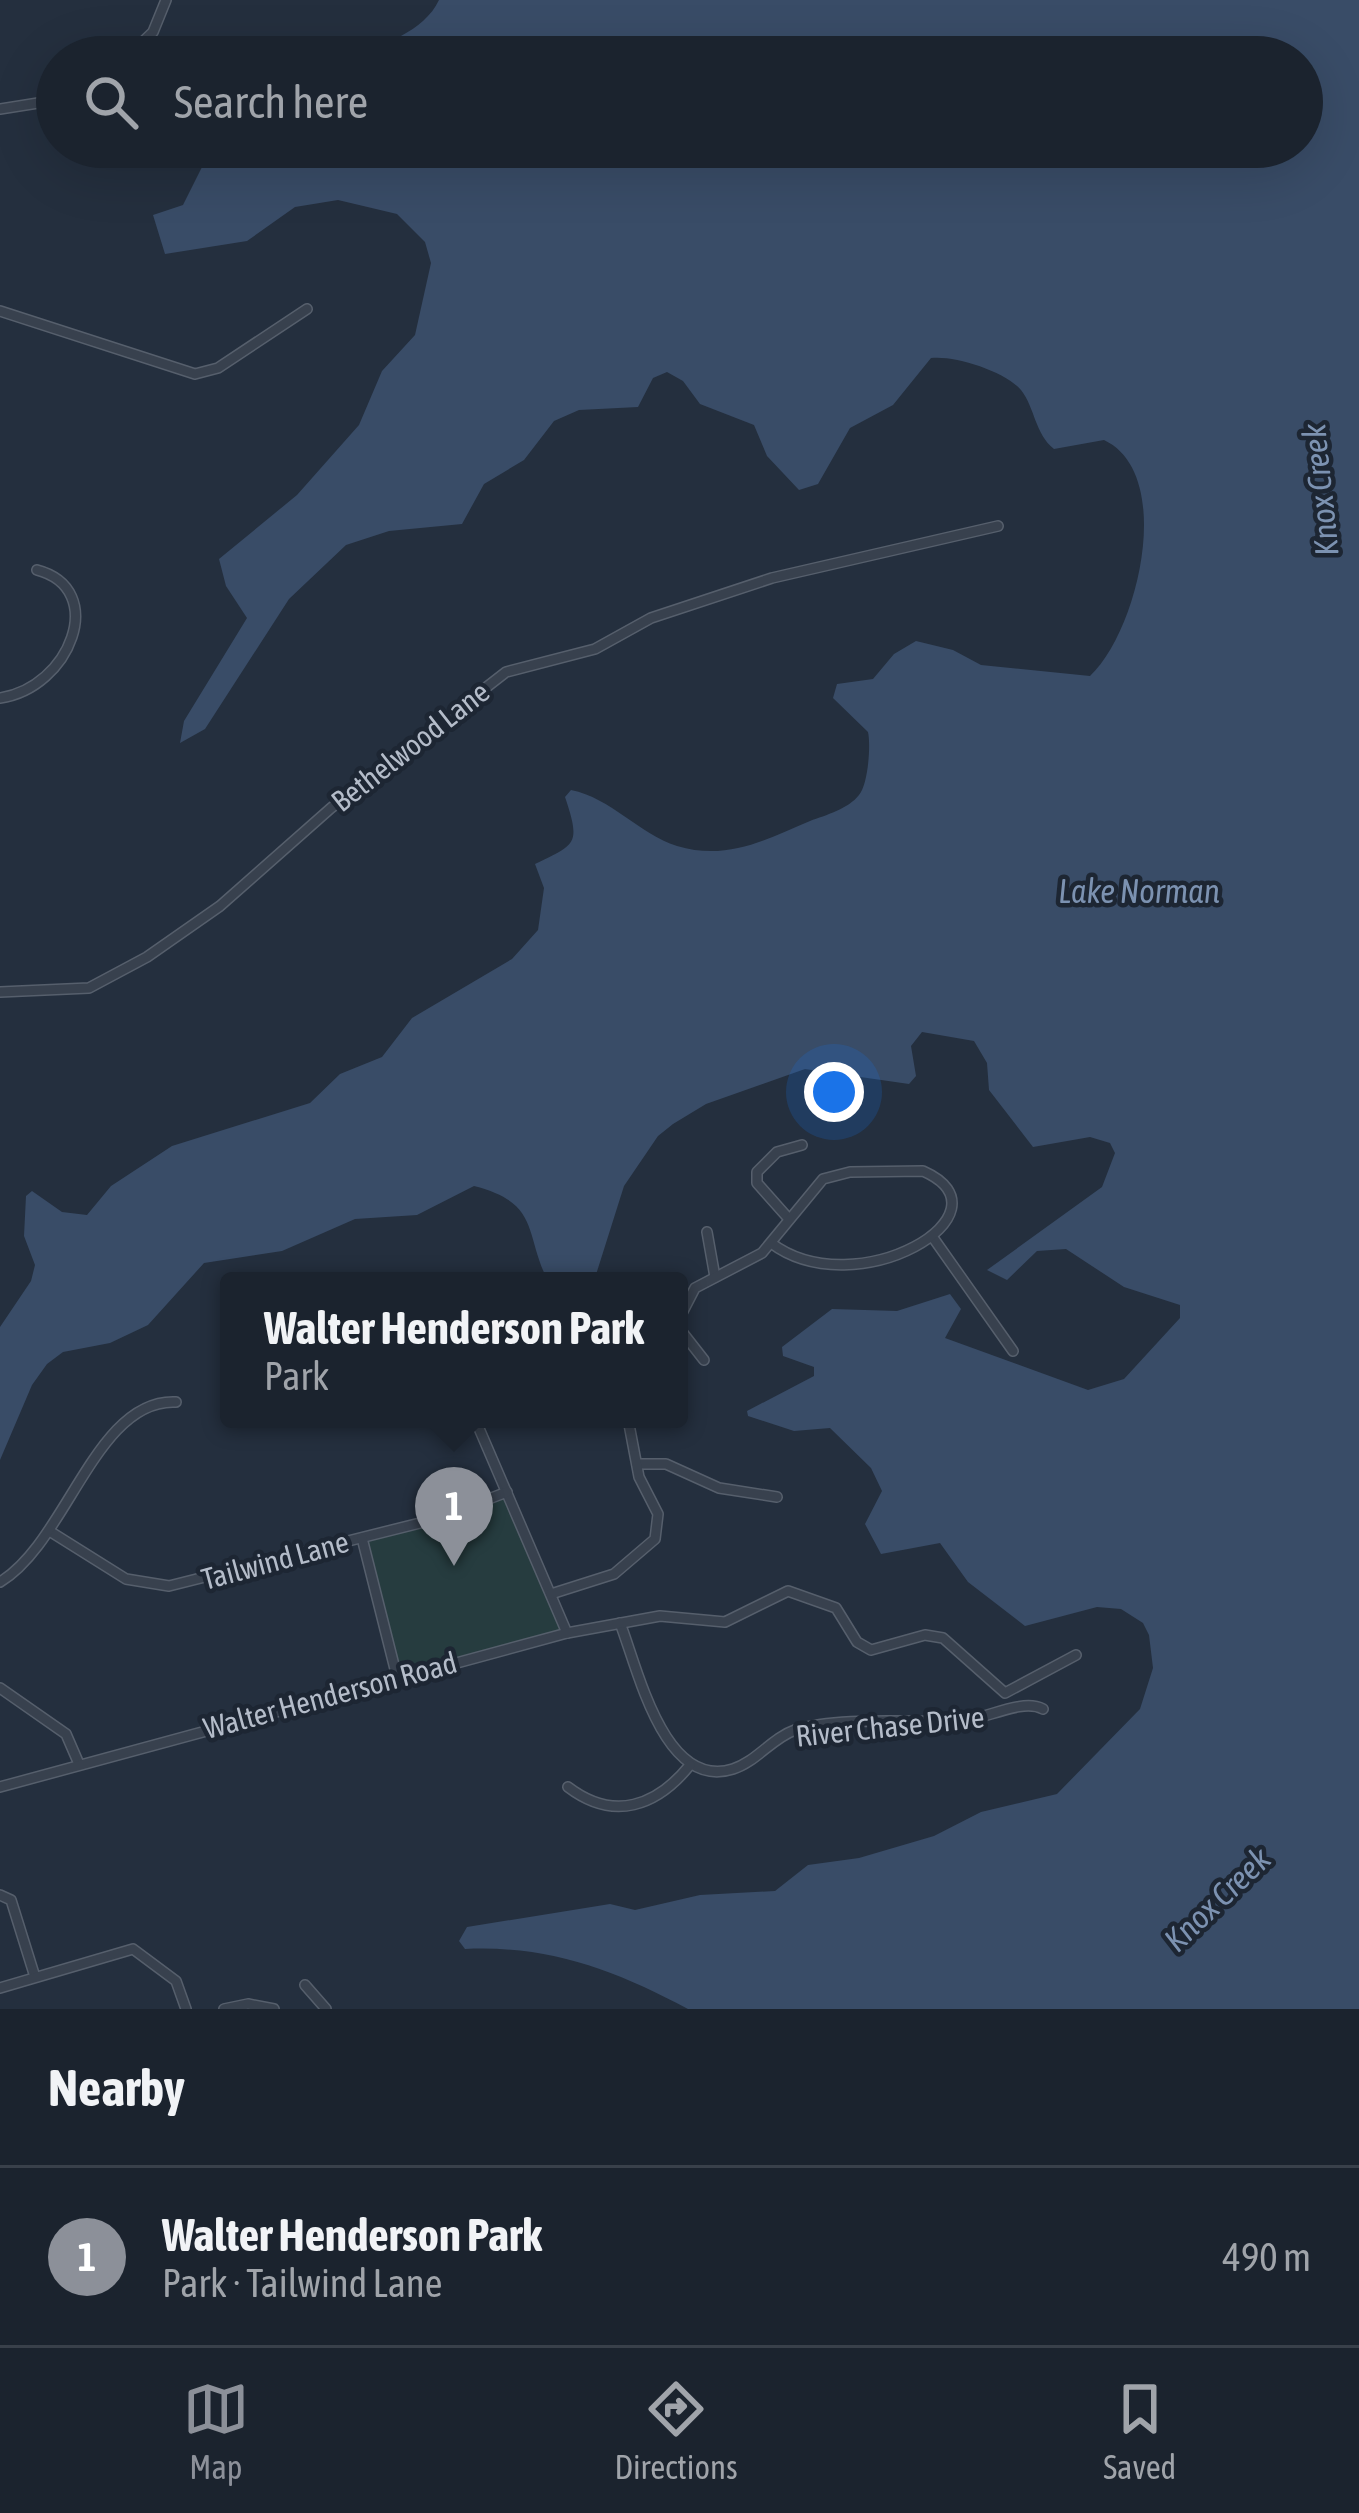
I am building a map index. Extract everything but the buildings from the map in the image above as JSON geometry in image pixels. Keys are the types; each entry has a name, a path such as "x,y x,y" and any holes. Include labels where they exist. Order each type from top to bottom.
{"street":[{"path":"149,36 166,0"},
{"path":"0,109 36,103"},
{"path":"0,310 196,374 218,368 308,310"},
{"name":"Bethelwood Lane","path":"0,992 89,988 147,957 220,906 436,723 516,668 595,649 651,618 772,578 998,526"},
{"path":"0,698 42,685 60,666 70,645 74,624 65,589 56,577 37,570"},
{"path":"789,1219 760,1187 757,1172 777,1152 802,1144"},
{"path":"688,1304 695,1288 752,1261 771,1244 813,1187 830,1176 923,1171 940,1181 950,1202 934,1239 910,1250 832,1267 795,1259 771,1244"},
{"path":"707,1232 715,1277"},
{"path":"934,1239 1013,1351"},
{"path":"688,1337 704,1360"},
{"path":"0,1582 25,1566 122,1423 145,1405 176,1402"},
{"path":"479,1428 567,1634"},
{"path":"551,1594 614,1574 655,1539 658,1514 637,1464 630,1428"},
{"path":"637,1464 666,1463 719,1488 777,1497"},
{"name":"Tailwind Lane","path":"51,1532 126,1579 157,1586 362,1538 455,1513 507,1492"},
{"path":"362,1538 397,1677"},
{"name":"Walter Henderson Road","path":"0,1787 567,1634 662,1616 725,1622 791,1592 836,1608 857,1642 871,1650 925,1635 943,1638 1005,1693 1076,1654"},
{"path":"568,1787 608,1806 641,1805 661,1796 689,1765 664,1735 620,1623"},
{"path":"0,1688 66,1734 79,1764"},
{"name":"River Chase Drive","path":"689,1765 716,1772 733,1769 800,1729 980,1720 1026,1706 1043,1709"},
{"path":"0,1895 10,1900 34,1977"},
{"path":"0,1988 133,1949 176,1981 186,2009"},
{"path":"305,1985 326,2009"},
{"path":"224,2009 248,2004 274,2009"}],"green space":[{"path":"507,1493 567,1633 397,1676 362,1538"}],"water":[{"name":"Lake Norman","path":"439,0 1359,0 1359,2009 688,2009 581,1963 525,1951 465,1949 459,1941 467,1927 610,1904 635,1910 700,1895 775,1891 808,1865 859,1858 934,1836 981,1812 1057,1794 1140,1709 1153,1668 1143,1623 1121,1609 1097,1607 1025,1626 968,1582 940,1543 881,1554 865,1524 882,1491 871,1468 830,1428 794,1431 748,1416 747,1411 814,1376 814,1367 783,1356 782,1347 832,1309 897,1311 950,1294 961,1309 945,1338 1088,1390 1124,1379 1180,1318 1180,1305 1124,1287 1066,1249 1037,1251 1007,1280 987,1270 1102,1187 1115,1153 1110,1143 1090,1137 1033,1147 989,1090 987,1063 974,1041 922,1032 911,1046 916,1076 909,1084 805,1069 706,1104 673,1124 658,1136 624,1186 597,1272 544,1272 521,1211 495,1193 474,1186 417,1215 355,1219 282,1251 204,1263 148,1325 110,1343 63,1352 47,1364 32,1385 0,1460 0,1327 31,1281 35,1265 24,1236 26,1196 32,1191 62,1212 87,1215 111,1186 172,1146 310,1103 340,1074 382,1057 412,1018 512,959 538,930 544,888 535,864 571,841 573,825 565,797 571,790 599,800 677,846 729,850 836,811 859,795 868,765 868,732 833,698 837,684 873,679 894,654 916,641 953,650 981,665 1090,676 1123,625 1142,554 1139,485 1126,458 1104,440 1054,449 1021,390 979,366 931,358 893,405 850,428 818,484 799,490 767,456 754,425 700,404 683,381 667,372 653,378 638,407 579,410 554,421 524,460 484,484 462,524 389,531 346,545 289,599 205,729 180,743 184,721 247,618 226,586 219,559 297,495 359,425 382,371 415,335 431,263 425,242 397,214 338,200 295,207 247,241 165,254 153,215 183,205 202,168 1323,168 1323,36 400,36"}],"place":[{"name":"Walter Henderson Park","path":"454,1566"}],"water label":[{"name":"Knox Creek","path":"1320,490"},
{"name":"Knox Creek","path":"1217,1899"}]}
